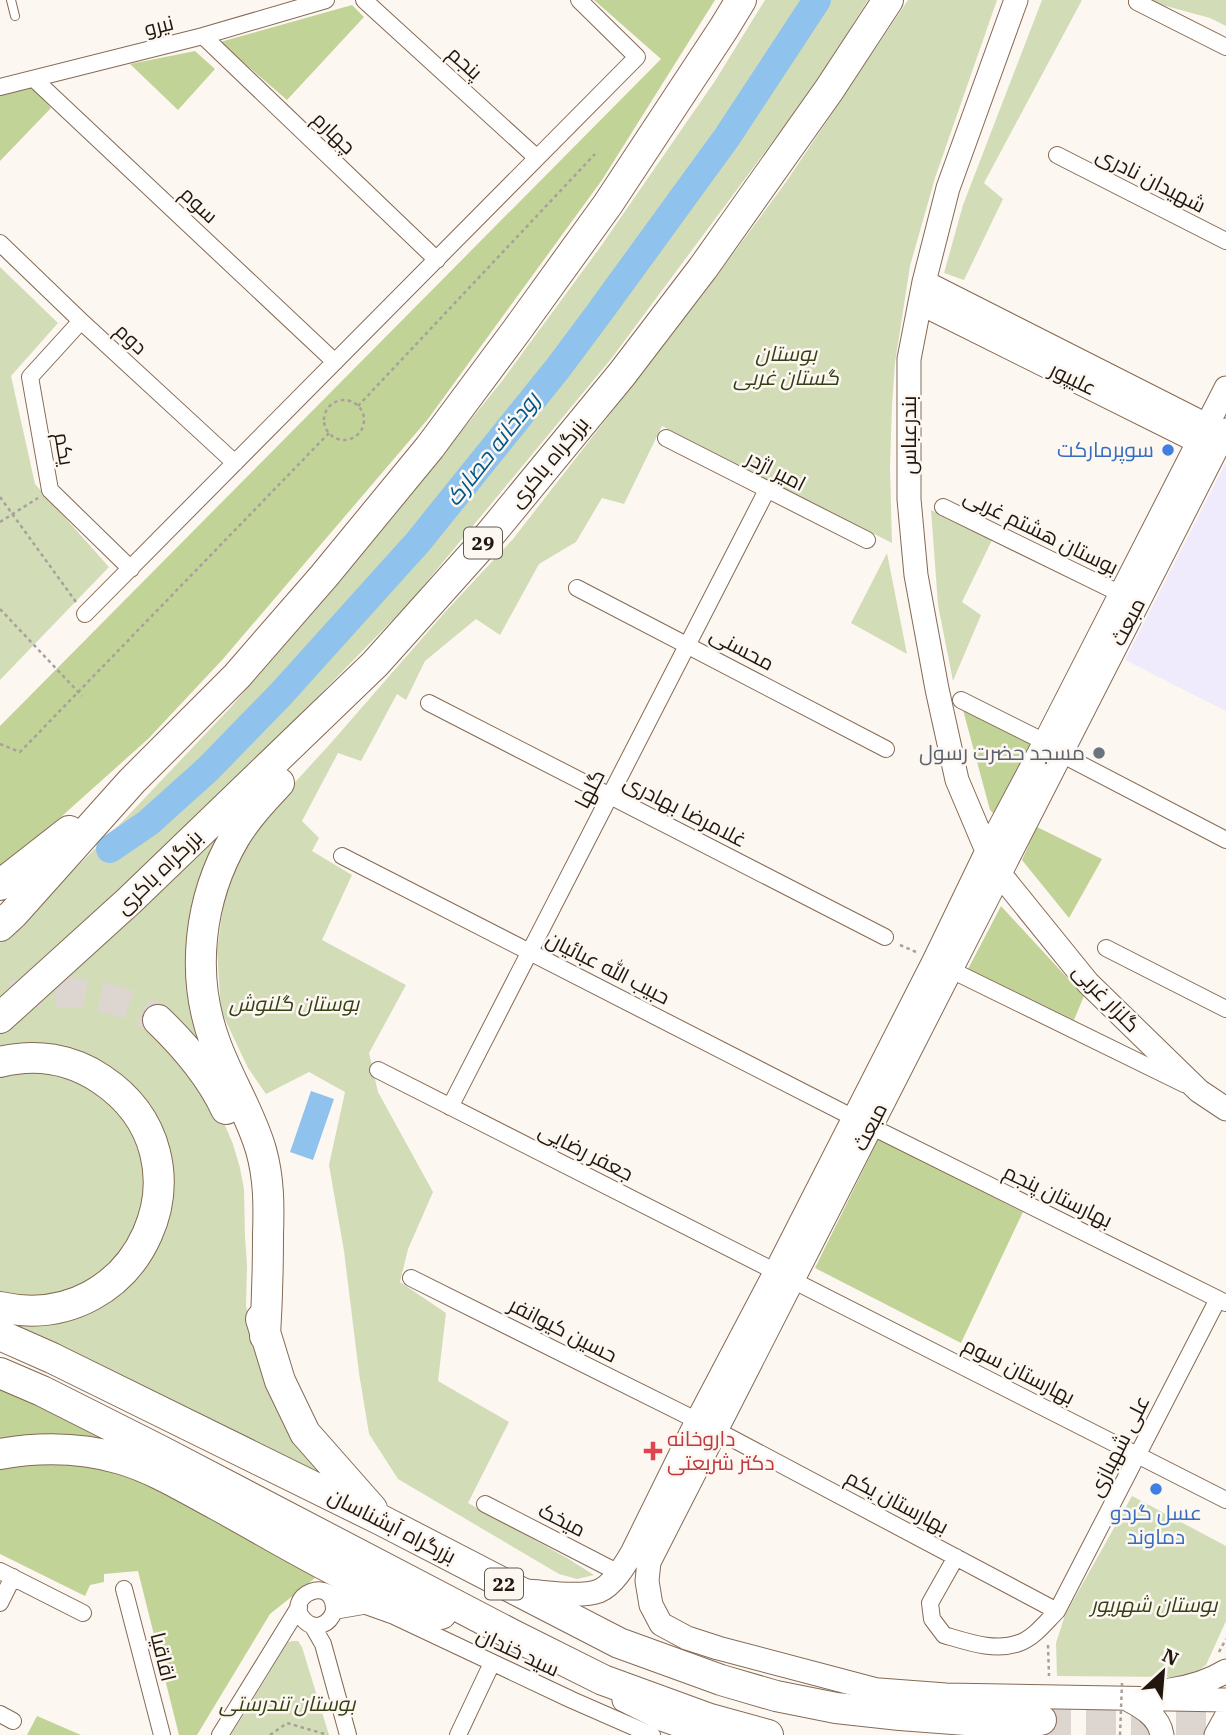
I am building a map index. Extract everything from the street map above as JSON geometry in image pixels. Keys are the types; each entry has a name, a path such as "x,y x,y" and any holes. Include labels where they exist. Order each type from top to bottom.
{"highway":[{"path":"0,926 132,780 237,676 430,447 608,204 741,0"},
{"name":"بزرگراه باکری","path":"0,1018 131,900 375,664 478,549 631,364 703,268 829,90 888,0"},
{"path":"265,1336 269,1194 262,1152 249,1115 208,1022 201,964 204,921 216,875 235,837 255,808 311,750 375,664"},
{"path":"4,882 132,780"},
{"path":"159,1020 204,1070 225,1106 239,1140 250,1191 257,1305 280,1381 305,1433 381,1520"},
{"path":"0,1062 25,1057 52,1059 85,1069 110,1085 133,1108 146,1130 155,1154 159,1191 154,1218 141,1248 127,1268 101,1290 79,1302 56,1309 23,1311 0,1307"},
{"name":"بزرگراه آبشناسان","path":"0,1335 381,1520 593,1631 644,1653 720,1680 776,1696 836,1708 966,1720 1041,1720"},
{"name":"بزرگراه آبشناسان","path":"0,1373 137,1438 513,1635 603,1679 709,1719 768,1735"},
{"path":"0,1454 48,1449 80,1451 105,1455 144,1467 365,1586 429,1611 513,1635"}],"street":[{"name":"نیرو","path":"0,87 203,36 326,0"},
{"name":"پنجم","path":"364,0 537,158"},
{"path":"85,614 637,57 579,0"},
{"name":"بندرعباس","path":"999,873 957,780 937,689 916,575 909,499 908,400 909,359 922,292 948,188 1016,0"},
{"path":"1137,2 1226,47"},
{"name":"چهارم","path":"203,36 436,260"},
{"name":"سوم","path":"34,79 335,362"},
{"name":"شهیدان نادری","path":"1057,156 1226,242"},
{"name":"دوم","path":"0,243 80,321 235,463"},
{"name":"علیپور","path":"922,292 1218,439"},
{"name":"یکم","path":"80,321 30,377 50,490 131,569"},
{"name":"مبعث","path":"942,965 987,850 1053,748 1218,439 1226,388"},
{"name":"امیر اژدر","path":"666,439 867,540"},
{"name":"مبعث","path":"516,1590 573,1594 600,1590 620,1573 707,1425 942,965 999,873 1121,594 1218,439"},
{"name":"گلها","path":"450,1107 767,490"},
{"name":"بوستان هشتم غربی","path":"943,508 1121,594"},
{"name":"محسنی","path":"578,587 886,748"},
{"path":"961,700 1226,840"},
{"name":"غلامرضا بهادری","path":"429,703 885,937"},
{"name":"حبیب الله عبائیان","path":"342,856 862,1122"},
{"name":"گلزار غربی","path":"999,873 1088,982 1199,1091 1226,1109"},
{"path":"1106,948 1226,1009"},
{"path":"942,965 1199,1091"},
{"name":"جعفر رضایی","path":"378,1070 785,1275"},
{"name":"بهارستان پنجم","path":"862,1122 1222,1301"},
{"name":"بهارستان سوم","path":"785,1275 1226,1500"},
{"name":"حسین کیوانفر","path":"411,1278 707,1425"},
{"name":"علی شهبازی","path":"956,1557 930,1603 932,1619 944,1635 998,1647 1021,1643 1038,1630 1057,1611 1222,1301"},
{"name":"مبعث","path":"707,1425 649,1562 647,1581 651,1605 661,1624 687,1638 718,1648 881,1691"},
{"name":"بهارستان یکم","path":"707,1425 1057,1611"},
{"name":"میخک","path":"485,1504 620,1573"},
{"path":"0,1603 6,1574 83,1613"},
{"name":"اقاقیا","path":"124,1589 162,1735"},
{"path":"220,1735 300,1602 307,1593 318,1590 324,1591 332,1599 331,1616 324,1630 323,1644 348,1735"},
{"name":"سید خندان","path":"324,1591 394,1616 652,1735"},
{"path":"284,1631 309,1624 323,1625 331,1616 367,1606"},
{"path":"299,1607 300,1613 323,1644"},
{"path":"593,1631 793,1678 881,1691 1084,1698 1189,1687 1209,1681 1226,1671"},
{"path":"458,1735 492,1663"},
{"path":"579,1667 626,1701 664,1720 707,1735"},
{"path":"1084,1698 1122,1689 1226,1700"},
{"path":"1122,1689 1151,1714 1161,1727 1162,1735"},
{"path":"1216,1735 1226,1717"}],"lane":[{"path":"11,0 15,16"}],"path":[{"path":"358,406 595,155"},
{"path":"339,401 352,402 358,406 362,411 364,424 358,435 347,440 334,438 324,421 328,409 339,401"},
{"path":"0,744 20,752 329,433"},
{"path":"0,522 50,490"},
{"path":"0,497 85,614"},
{"path":"0,610 82,696"},
{"path":"885,937 942,965"},
{"path":"1049,1685 1048,1640 1057,1611"},
{"path":"1120,1735 1122,1689"},
{"path":"270,1735 287,1723 328,1735"}],"shaded area":[{"path":"1226,465 1226,711 1125,660"}],"green space":[{"path":"594,0 715,0 602,180 428,419 223,659 148,739 0,869 0,726 661,59"},
{"path":"765,0 868,0 814,86 611,359 410,602 222,795 0,1002 0,943 121,823 230,708 340,582 502,381 601,246 715,81"},
{"path":"908,0 997,0 935,178 910,266 895,363 892,406 892,543 662,426 624,504 602,498 576,542 539,564 500,635 476,619 425,661 406,700 397,694 361,761 338,753 302,821 319,838 312,851 352,875 322,940 406,985 369,1053 378,1092 433,1192 408,1249 400,1282 446,1313 438,1381 509,1422 468,1503 594,1575 577,1579 559,1574 398,1479 369,1434 344,1251 329,1165 345,1092 309,1072 266,1094 248,1068 221,1011 217,950 226,887 254,827 513,539 705,292 786,182"},
{"path":"1042,0 1082,0 984,183 1003,199 964,280 944,273 963,205"},
{"path":"1144,0 1226,0 1226,26 1210,18"},
{"path":"352,5 364,17 287,100 220,42"},
{"path":"195,51 215,69 178,110 130,64"},
{"path":"29,84 51,108 0,161 0,92"},
{"path":"0,267 58,323 11,376 35,484 109,567 0,680"},
{"path":"931,510 993,538 962,602 981,615 953,681 938,605"},
{"path":"887,553 907,654 851,623"},
{"path":"963,710 1031,742 996,816 990,810"},
{"path":"253,802 200,901 256,1187 241,1123 169,1045 221,1116 233,1144 244,1189 246,1306 259,1358 325,1475 0,1319 45,1317 158,1225 128,1093 0,1055 0,1034"},
{"path":"1037,827 1102,859 1069,918 1022,860"},
{"path":"1001,906 1084,996 1074,1020 968,969"},
{"path":"0,1067 74,1070 142,1133 144,1229 77,1297 0,1296"},
{"path":"879,1138 1023,1212 961,1343 815,1268"},
{"path":"0,1384 161,1463 0,1449"},
{"path":"0,1462 109,1462 325,1570 270,1614 197,1735 179,1735 138,1571 104,1574 104,1582 90,1585 85,1596 0,1554"},
{"name":"بوستان شهریور","path":"1132,1496 1226,1546 1226,1621 1206,1665 1192,1675 1057,1676 1056,1643 1065,1615"},
{"name":"بوستان تندرستی","path":"298,1641 329,1735 231,1735 288,1642"},
{"path":"37,1716 81,1735 27,1735"}],"water":[{"path":"311,1091 334,1099 313,1160 290,1152"}],"waterway":[{"name":"رودخانه حصارک","path":"110,849 148,823 208,769 281,694 418,542 599,313 727,137 817,0"}],"tunnel":[{"path":"11,996 49,992 87,994 123,1003 158,1020"},
{"path":"1041,1720 1226,1721"}],"place":[{"name":"سوپرمارکت","path":"1168,450"},
{"name":"مسجد حضرت رسول","path":"1099,753"},
{"name":"داروخانه دکتر شریعتی","path":"653,1451"},
{"name":"عسل گردو دماوند","path":"1156,1489"}],"park label":[{"name":"بوستان گستان غربی","path":"786,366"},
{"name":"بوستان گلنوش","path":"294,1004"}]}
